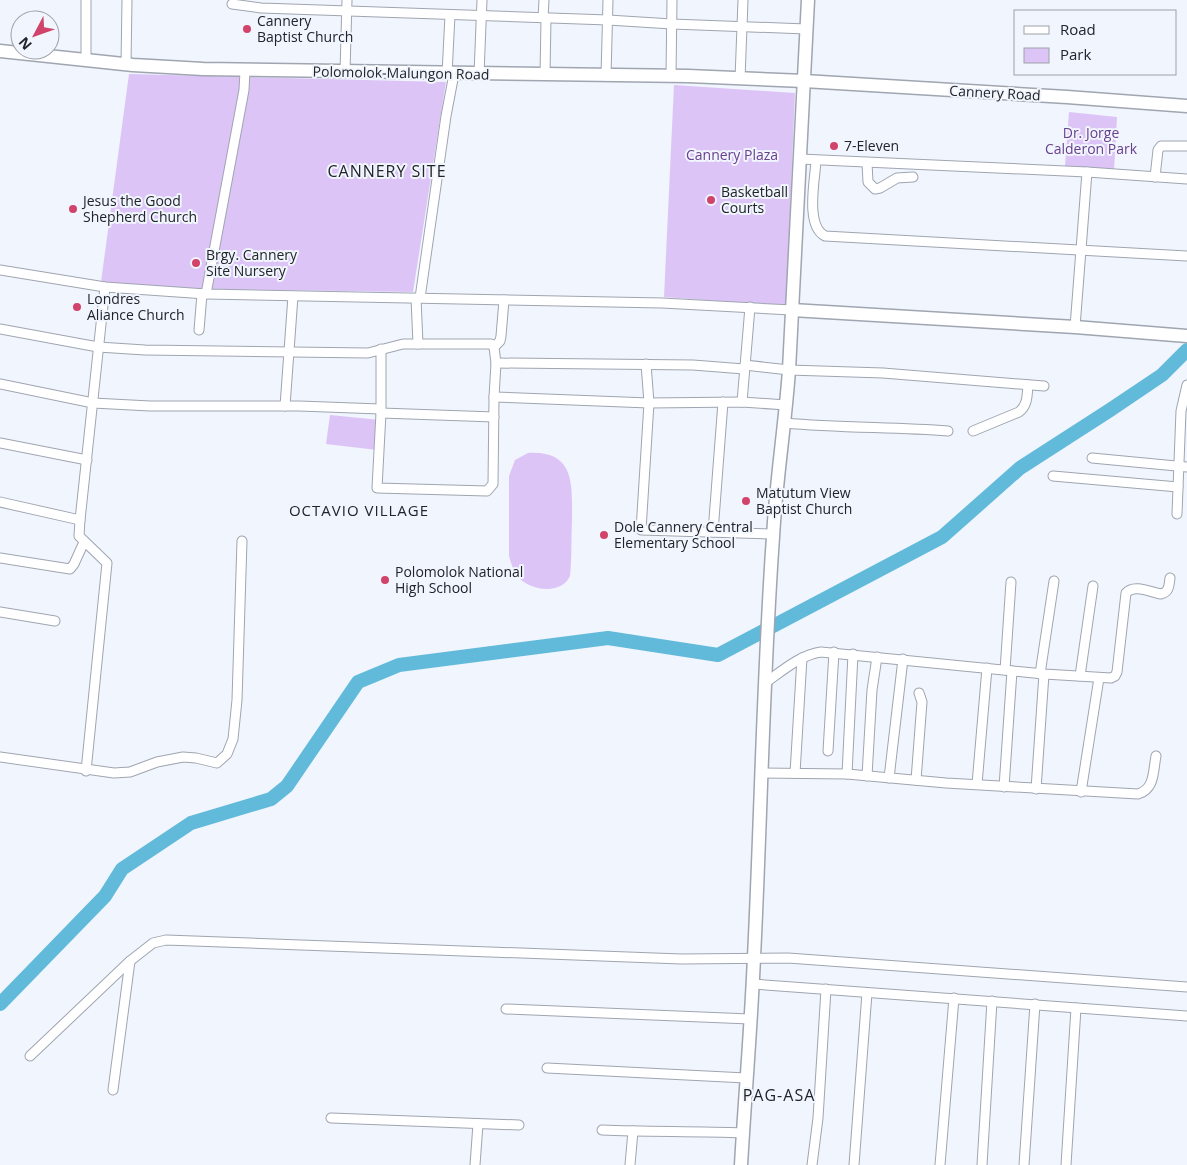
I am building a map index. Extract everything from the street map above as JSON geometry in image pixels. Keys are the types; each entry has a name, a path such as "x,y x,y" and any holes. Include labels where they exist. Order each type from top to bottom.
{"street":[{"path":"86,0 86,60"},
{"path":"126,0 126,64"},
{"path":"345,72 347,0"},
{"path":"479,74 482,0"},
{"path":"544,0 545,75"},
{"path":"606,76 608,0"},
{"path":"671,76 672,0"},
{"path":"740,79 743,0"},
{"path":"741,1165 753,984 768,618 773,534 789,370 808,0"},
{"path":"232,4 261,8 806,29"},
{"path":"418,344 418,298 446,116 450,74 450,15"},
{"name":"Polomolok-Malungon Road","path":"0,51 126,64 245,71 671,76 804,81"},
{"path":"199,330 204,294 244,90 245,71"},
{"name":"Cannery Road","path":"804,81 1187,106"},
{"path":"1155,177 1158,150 1161,146 1187,146"},
{"path":"800,160 1087,172 1187,179"},
{"path":"816,161 813,214 817,229 824,236 1187,256"},
{"path":"867,163 868,182 875,189 897,178 913,177"},
{"path":"1075,327 1087,172"},
{"path":"0,270 105,287 204,294 662,303 1075,327 1187,336"},
{"path":"86,770 107,563 78,534 105,287"},
{"path":"285,406 293,296"},
{"path":"494,347 500,341 504,300"},
{"path":"742,402 750,307"},
{"path":"0,329 98,347 154,350 368,353 403,344 491,344 494,347"},
{"path":"381,349 376,488 489,490 493,484 496,363 494,347"},
{"path":"496,363 745,367 884,373 1044,386"},
{"path":"646,364 649,403 641,530 773,534"},
{"path":"0,384 93,403 195,407 285,406 494,417"},
{"path":"973,431 1019,412 1024,408 1028,385"},
{"path":"1177,514 1178,487 1183,467 1181,411 1187,385"},
{"path":"494,397 649,403 742,402 786,405"},
{"path":"713,532 723,402"},
{"path":"785,423 948,431"},
{"path":"0,444 87,460"},
{"path":"1092,458 1183,467"},
{"path":"1053,476 1178,487"},
{"path":"0,502 80,520"},
{"path":"0,757 114,773 130,772 157,762 183,757 217,763 227,754 233,738 237,700 242,540"},
{"path":"0,558 70,569 84,542"},
{"path":"765,683 812,653 834,652 1042,674 1110,678 1115,676 1117,672 1124,599 1128,590 1134,588 1161,594 1168,589 1170,578"},
{"path":"1036,789 1042,674 1054,581"},
{"path":"1004,787 1011,582"},
{"path":"1080,676 1093,586"},
{"path":"0,612 55,621"},
{"path":"828,751 834,652"},
{"path":"847,774 853,654"},
{"path":"867,776 872,690 877,657"},
{"path":"795,773 802,658"},
{"path":"890,778 903,659"},
{"path":"976,784 987,668"},
{"path":"1080,792 1099,678"},
{"path":"916,780 922,702 919,693"},
{"path":"761,773 847,774 1004,787 1138,794 1150,788 1156,756"},
{"path":"30,1056 130,961 153,943 166,940 681,959 788,958 1187,987"},
{"path":"113,1090 130,961"},
{"path":"753,984 1187,1016"},
{"path":"812,1165 818,1118 826,989"},
{"path":"854,1165 867,993"},
{"path":"940,1165 954,998"},
{"path":"982,1165 992,1001"},
{"path":"1024,1165 1035,1004"},
{"path":"1066,1165 1076,1008"},
{"path":"506,1009 750,1020"},
{"path":"547,1068 746,1078"},
{"path":"331,1118 519,1125"},
{"path":"475,1165 478,1124"},
{"path":"602,1130 633,1132 688,1130 743,1133"},
{"path":"630,1165 633,1132"}],"green space":[{"path":"129,74 446,82 413,292 202,289 101,282"},
{"name":"Cannery Plaza","path":"674,85 795,93 786,306 664,297"},
{"name":"Dr. Jorge Calderon Park","path":"1069,112 1117,117 1114,171 1065,166"},
{"path":"330,415 380,420 377,450 326,444"},
{"path":"528,453 555,457 563,464 571,483 570,576 566,582 553,588 546,589 531,586 519,578 509,556 509,476 515,460"}],"waterway":[{"path":"0,1004 105,896 122,869 191,823 271,799 287,786 358,682 399,665 608,638 718,655 942,537 1020,468 1162,375 1187,350"}],"place":[{"name":"Cannery Baptist Church","path":"247,29"},
{"name":"7-Eleven","path":"834,146"},
{"name":"Basketball Courts","path":"711,200"},
{"name":"Jesus the Good Shepherd Church","path":"73,209"},
{"name":"Brgy. Cannery Site Nursery","path":"196,263"},
{"name":"Londres Aliance Church","path":"77,307"},
{"name":"Matutum View Baptist Church","path":"746,501"},
{"name":"Dole Cannery Central Elementary School","path":"604,535"},
{"name":"Polomolok National High School","path":"385,580"}],"district":[{"name":"CANNERY SITE","path":"387,171"},
{"name":"OCTAVIO VILLAGE","path":"359,511"},
{"name":"PAG-ASA","path":"779,1095"}]}
